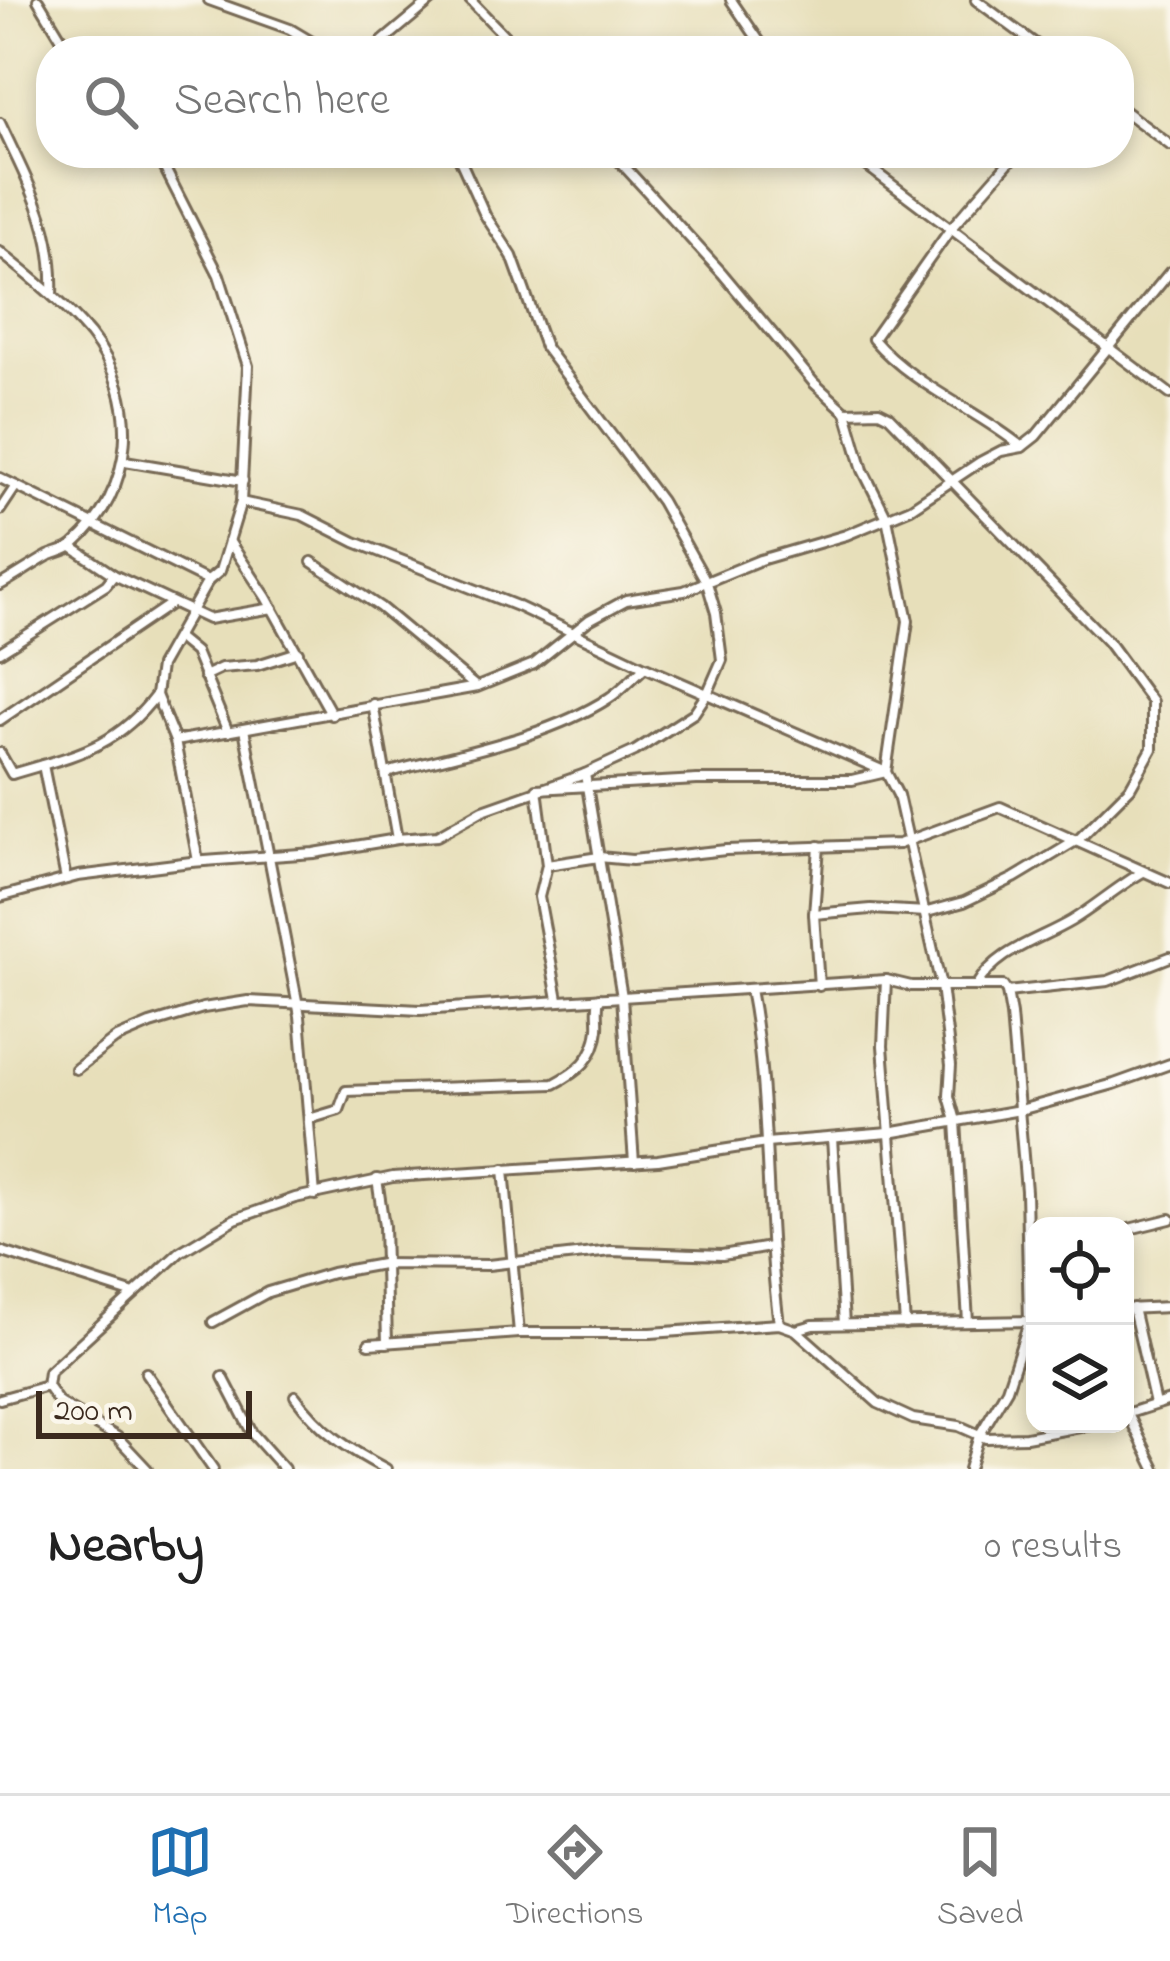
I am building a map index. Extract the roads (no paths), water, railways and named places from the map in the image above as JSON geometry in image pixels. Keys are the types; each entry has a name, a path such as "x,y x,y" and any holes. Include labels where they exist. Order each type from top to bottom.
{"street":[{"path":"38,0 60,36"},
{"path":"209,0 302,36"},
{"path":"389,36 432,0"},
{"path":"470,0 505,36"},
{"path":"730,0 755,36"},
{"path":"976,0 1025,36"},
{"path":"1134,118 1170,146"},
{"path":"0,123 43,211 52,296"},
{"path":"0,753 12,774 88,751 134,725 156,695 160,666 208,581 220,571 241,502 248,367 219,275 165,168"},
{"path":"0,897 66,879 437,836 461,820 635,751 694,713 708,692 722,660 707,583 661,501 545,346 512,256 485,215 464,168"},
{"path":"626,168 814,383 846,412 863,470 887,518 908,621 886,772 898,794 941,986 951,1065 949,1096 956,1121 968,1322"},
{"path":"871,168 1170,394"},
{"path":"1004,168 952,226 873,339 957,405 988,419 1022,447"},
{"path":"0,252 92,337 112,373 124,412 125,460 110,497 71,547 0,585"},
{"path":"175,741 477,686 534,664 602,611 626,600 707,583 760,560 818,546 887,518 1001,451 1022,447 1036,436 1170,272"},
{"path":"814,914 927,911 964,902 1079,839 1130,788 1152,749 1152,702 1094,627 889,416 879,411 846,412"},
{"path":"125,460 243,481"},
{"path":"0,478 208,581"},
{"path":"0,510 16,486"},
{"path":"241,502 302,515 886,772"},
{"path":"229,541 273,608 332,715"},
{"path":"71,547 114,575 208,619 273,608"},
{"path":"312,562 380,607 477,686"},
{"path":"0,652 106,585 114,575"},
{"path":"0,720 173,602"},
{"path":"178,638 195,652 228,732"},
{"path":"204,676 298,652"},
{"path":"386,773 507,741 563,719 610,698 645,667"},
{"path":"156,695 175,741 197,861"},
{"path":"374,704 397,839"},
{"path":"244,729 298,1006 315,1195"},
{"path":"43,765 66,879"},
{"path":"537,789 697,780 852,780 886,772"},
{"path":"585,774 622,997 634,1162"},
{"path":"537,789 547,865 539,897 558,999"},
{"path":"547,865 599,857 632,860 899,844 1000,806 1170,883"},
{"path":"819,846 814,914 819,986"},
{"path":"976,986 991,964 1005,954 1071,921 1144,871"},
{"path":"1007,992 1108,981 1170,957"},
{"path":"76,1069 115,1039 203,1007 248,1001 420,1010 886,980 910,986 1000,985 1007,992 1028,1217"},
{"path":"886,980 883,1046 904,1324"},
{"path":"750,989 757,1023 779,1324"},
{"path":"310,1119 339,1110 346,1091 554,1084 580,1072 589,1056 599,1027 599,998"},
{"path":"147,1469 117,1437 66,1408 47,1386 49,1372 132,1294 207,1233 259,1209 377,1179 634,1162 766,1143 889,1133 1020,1110 1170,1064"},
{"path":"832,1138 844,1324"},
{"path":"504,1169 518,1333"},
{"path":"377,1179 387,1343"},
{"path":"1134,1228 1170,1219"},
{"path":"213,1322 268,1292 382,1264 488,1264 611,1252 722,1256 770,1247"},
{"path":"0,1251 132,1294"},
{"path":"1134,1309 1170,1307"},
{"path":"796,1330 813,1325 1026,1321"},
{"path":"369,1344 518,1333 652,1333 779,1324 796,1330 891,1412 959,1426 979,1436 1048,1433"},
{"path":"969,1469 979,1436 1007,1389 1031,1325"},
{"path":"1133,1325 1155,1405"},
{"path":"146,1373 213,1469"},
{"path":"223,1377 252,1433 284,1469"},
{"path":"0,1399 47,1386"},
{"path":"295,1396 315,1423 344,1448 386,1469"},
{"path":"1134,1412 1170,1400"},
{"path":"1134,1430 1154,1469"}]}
